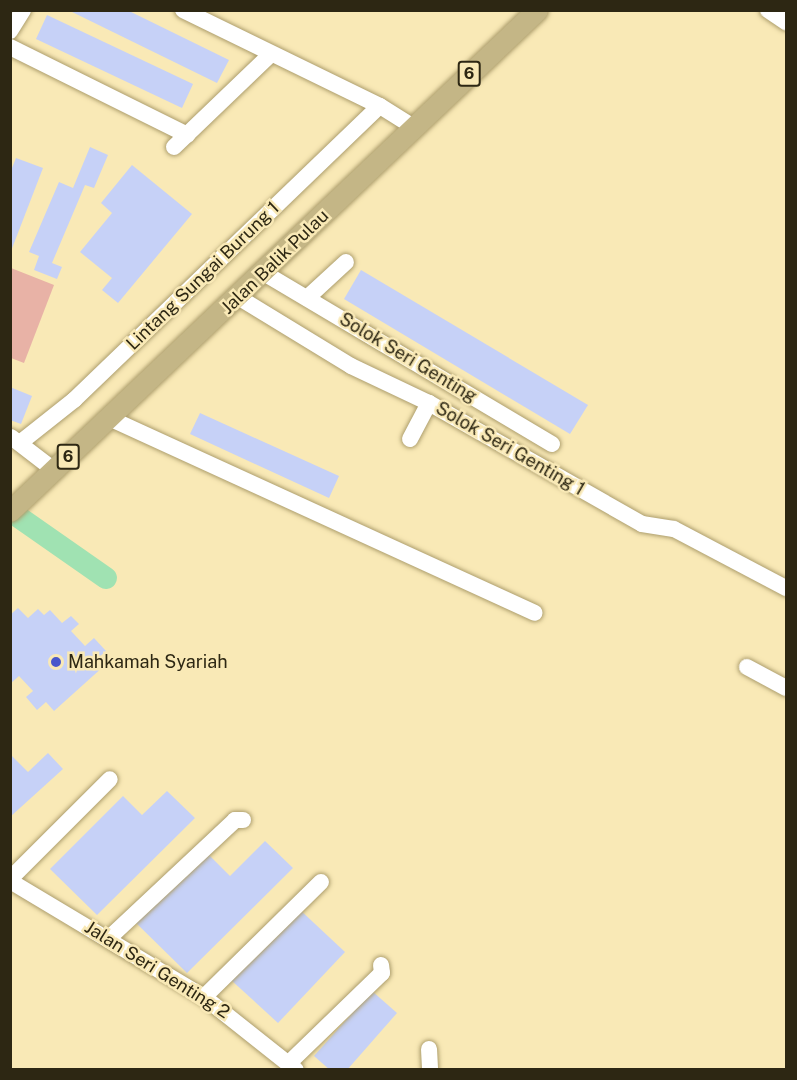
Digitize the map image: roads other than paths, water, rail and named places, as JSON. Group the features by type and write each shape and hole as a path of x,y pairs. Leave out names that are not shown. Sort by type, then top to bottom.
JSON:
{"main road":[{"name":"Jalan Balik Pulau","path":"10,511 264,273 526,14"}],"street":[{"path":"10,31 23,10"},
{"path":"183,10 380,106 413,127"},
{"path":"768,10 786,22"},
{"path":"10,47 187,135"},
{"path":"174,147 271,54"},
{"name":"Lintang Sungai Burung 1","path":"16,439 74,400 380,106"},
{"path":"307,298 346,262"},
{"name":"Solok Seri Genting","path":"264,273 552,444"},
{"name":"Solok Seri Genting 1","path":"238,297 351,366 429,403 642,524 674,529 786,588"},
{"path":"410,439 429,403"},
{"path":"109,418 534,613"},
{"path":"16,439 54,470"},
{"path":"747,667 786,688"},
{"path":"10,880 110,779"},
{"path":"108,939 235,820 243,820"},
{"name":"Jalan Seri Genting 2","path":"10,880 204,997 293,1066"},
{"path":"204,997 321,882"},
{"path":"293,1066 382,974 381,965"},
{"path":"429,1049 430,1070"}],"waterway":[{"path":"10,511 106,578"}],"place":[{"name":"Mahkamah Syariah","path":"56,662"}]}
